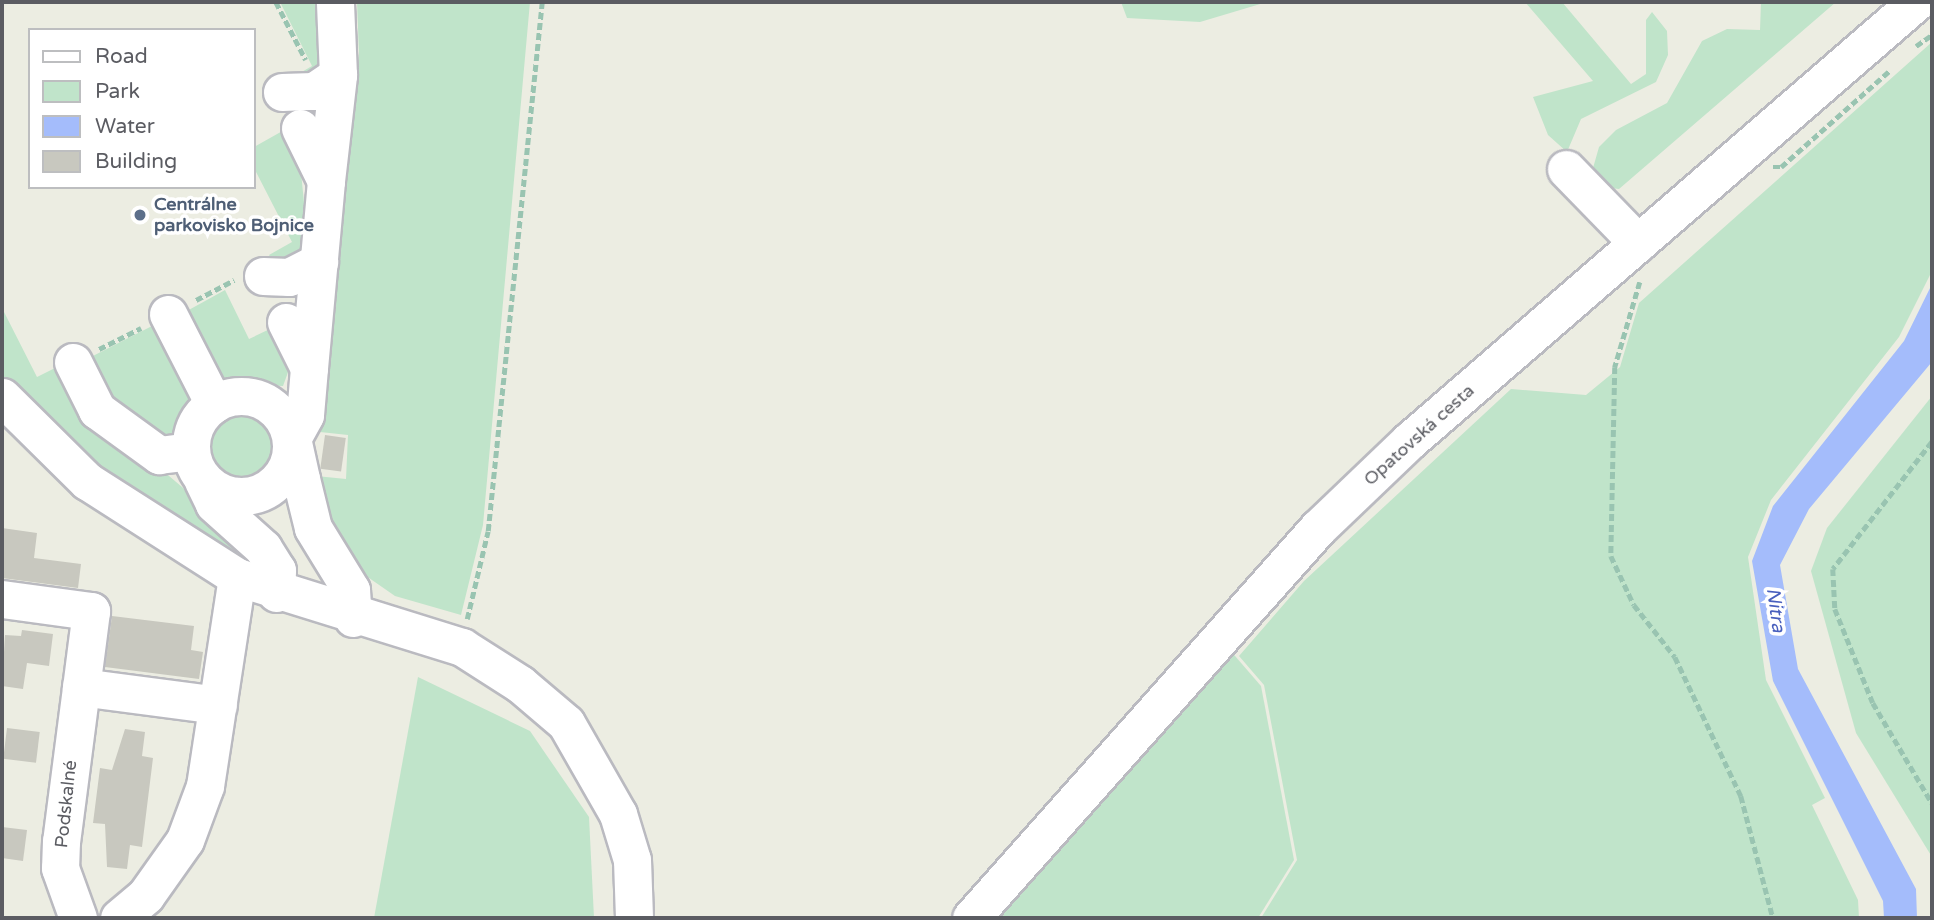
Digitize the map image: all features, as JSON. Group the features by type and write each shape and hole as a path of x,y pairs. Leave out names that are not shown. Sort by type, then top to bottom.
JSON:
{"street":[{"path":"73,362 97,410 159,455 197,466 225,495 251,497 275,485 290,464 292,438 305,415 338,75 335,2"},
{"name":"Opatovská cesta","path":"971,918 1318,528 1638,243 1916,2"},
{"path":"290,82 314,91 338,75"},
{"path":"300,128 326,181"},
{"path":"1566,169 1638,243"},
{"path":"263,276 289,276 319,262"},
{"path":"168,314 214,404"},
{"path":"286,322 309,368"},
{"path":"276,593 277,570 263,548 214,504 197,466 200,416 214,404 253,396 271,404 292,438 313,528 352,590 352,618"},
{"path":"2,397 87,481 237,577 352,618 458,646 520,684 566,723 594,765 632,860 634,918"},
{"path":"119,918 146,895 185,840 205,786 237,577"},
{"name":"Podskalné","path":"2,600 91,611 60,868 78,918"},
{"path":"81,687 218,705"}],"path":[{"path":"276,2 308,65 290,82"},
{"path":"458,646 488,531 542,2"},
{"path":"1914,47 1932,35"},
{"path":"1638,243 1641,289 1615,368 1611,556 1634,605 1675,657 1741,796 1773,918"},
{"path":"201,298 220,288"},
{"path":"112,342 130,333"},
{"path":"1932,442 1833,569 1835,609 1873,703 1932,803"}],"green space":[{"path":"280,2 319,2 322,69 288,80 312,66"},
{"path":"357,2 530,2 483,525 461,615 395,596 359,571 325,523 316,476 346,479 348,435 320,432 359,54"},
{"path":"1121,2 1267,2 1200,22 1127,18"},
{"path":"1525,2 1562,2 1631,84 1646,74 1646,20 1652,12 1667,31 1668,55 1656,82 1581,119 1567,152 1548,135 1533,97 1593,81"},
{"path":"1761,2 1836,2 1619,189 1602,187 1593,168 1599,147 1616,130 1667,103 1702,41 1727,29 1760,30"},
{"path":"1932,42 1932,271 1899,337 1771,500 1748,557 1766,680 1825,798 1812,805 1858,900 1859,918 1261,918 1297,860 1264,685 1239,656 1304,581 1511,389 1586,395 1620,367 1639,303"},
{"path":"286,129 299,153 305,212 300,260 275,264 269,255 292,242 256,172 256,146"},
{"path":"225,290 249,339 274,327 291,364 283,386 213,383 176,317"},
{"path":"2,308 37,377 59,366 78,406 107,441 138,464 162,470 255,549 255,560 244,561 91,463 2,378"},
{"path":"156,324 192,393 176,431 161,442 115,411 85,360"},
{"path":"1932,396 1932,857 1856,733 1811,571 1827,528"},
{"path":"242,412 257,415 269,423 277,435 280,450 277,465 269,477 257,485 242,488 227,485 215,477 207,465 204,450 207,435 215,423 227,415"},
{"path":"1229,649 1261,686 1294,860 1258,918 994,918"},
{"path":"418,677 530,731 589,817 594,918 374,918"}],"water":[{"name":"Nitra","path":"1932,284 1931,363 1809,509 1780,565 1798,669 1916,889 1917,918 1884,918 1883,901 1773,681 1752,561 1773,506 1904,341"}],"building":[{"path":"325,435 346,438 341,472 320,469"},
{"path":"2,528 37,533 34,558 81,564 78,588 2,578"},
{"path":"112,616 194,626 191,650 203,652 199,679 105,667"},
{"path":"22,630 53,634 49,666 27,663 23,689 2,686 5,635 21,636"},
{"path":"7,728 40,732 36,763 3,759"},
{"path":"125,729 145,732 142,756 153,758 142,847 130,845 127,869 107,867 105,824 93,823 100,768 112,770"},
{"path":"2,827 27,830 23,861 2,858"}],"place":[{"name":"Centrálne parkovisko Bojnice","path":"140,215"}]}
